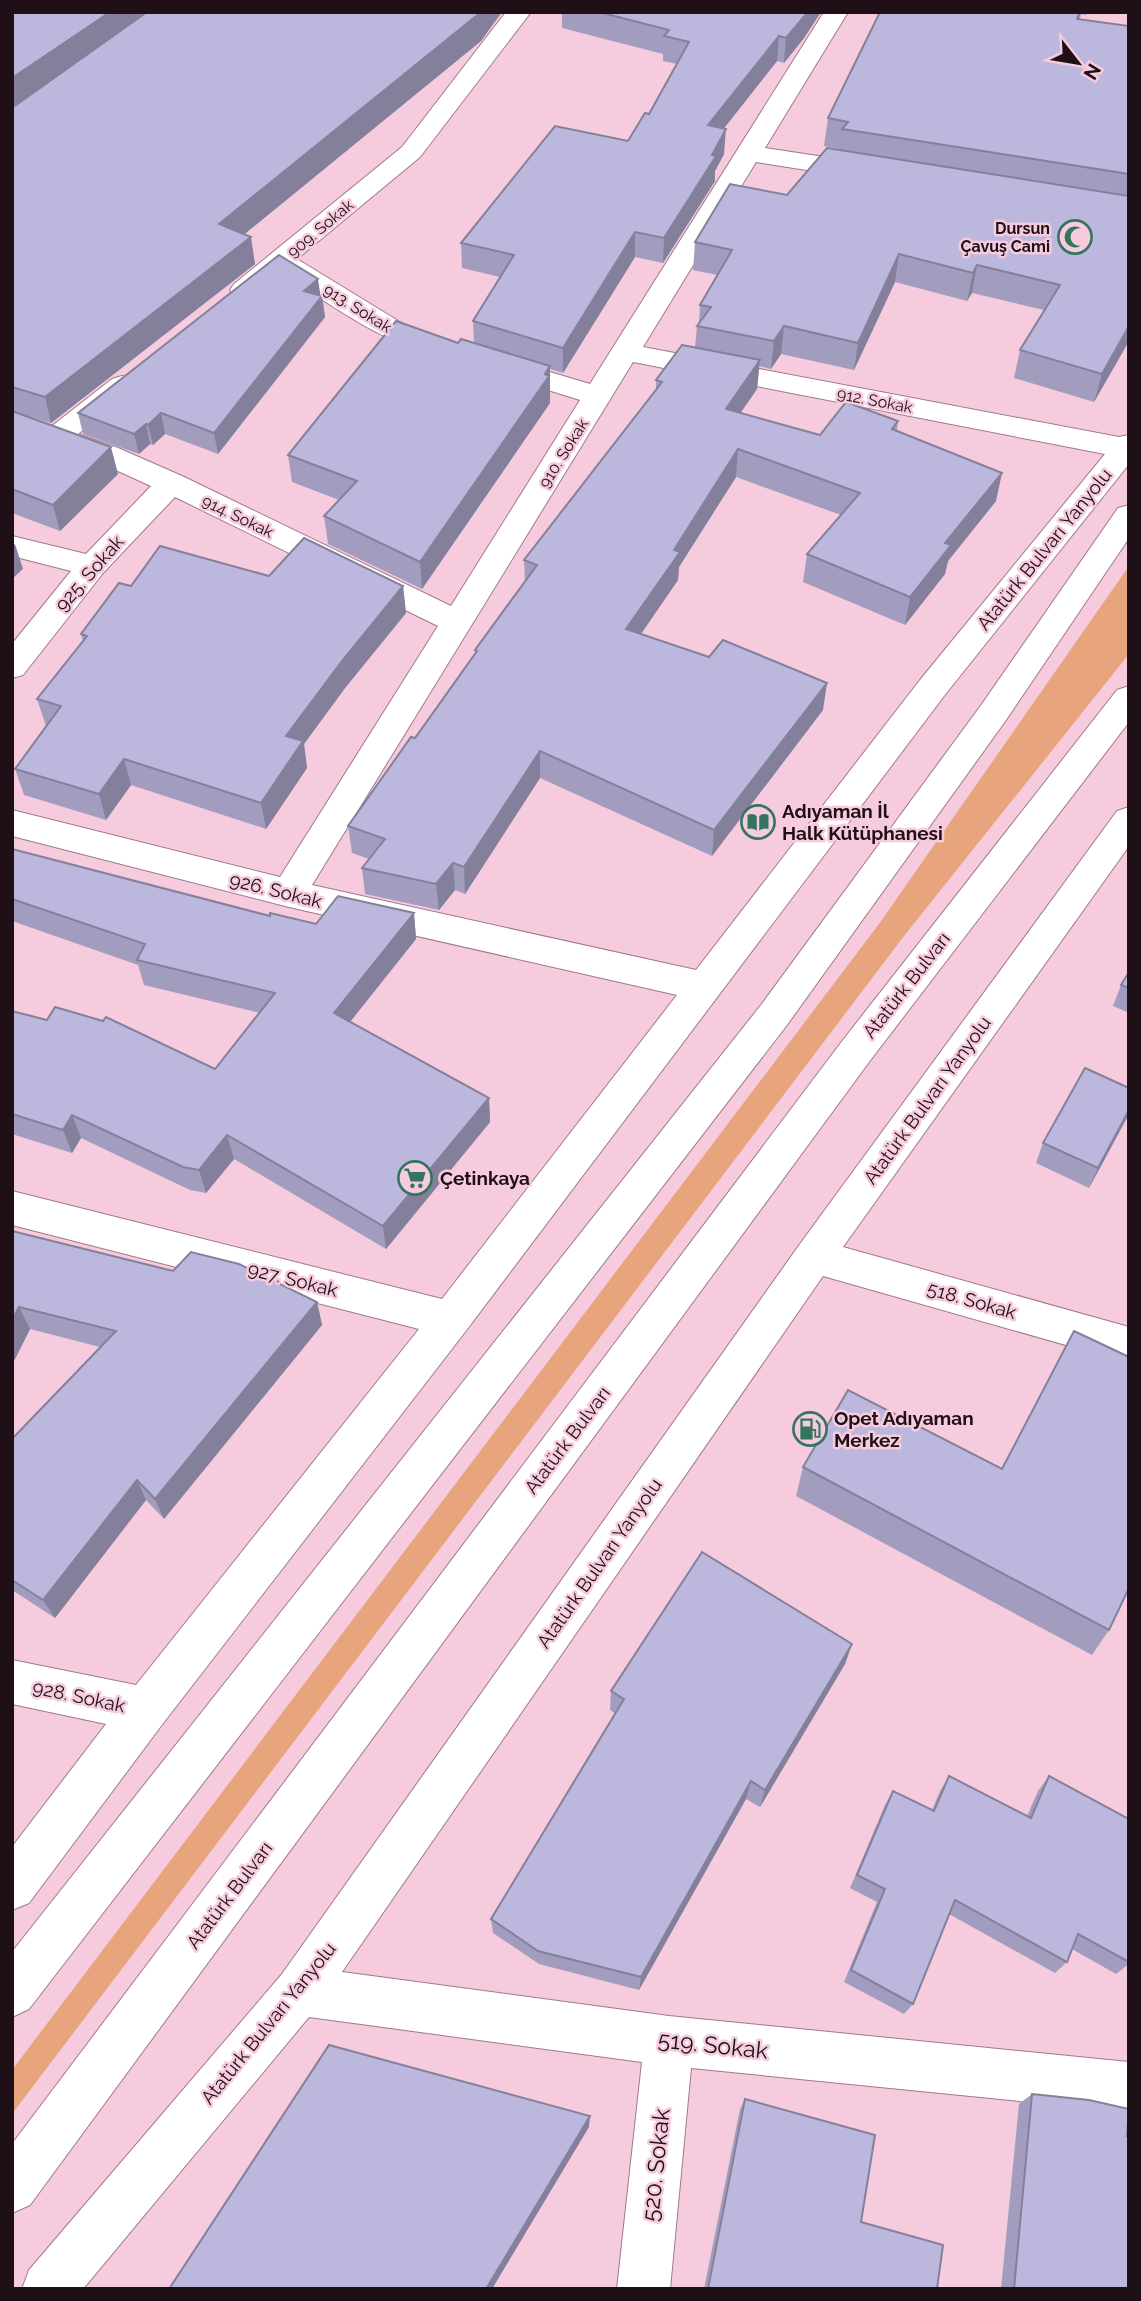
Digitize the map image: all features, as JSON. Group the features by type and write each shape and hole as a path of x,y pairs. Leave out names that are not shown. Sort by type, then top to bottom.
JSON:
{"main road":[{"name":"909. Sokak","path":"228,303 411,152 519,12"},
{"name":"910. Sokak","path":"289,894 836,12"},
{"path":"749,153 884,175"},
{"name":"913. Sokak","path":"281,261 403,336 598,396"},
{"name":"912. Sokak","path":"625,352 1127,446"},
{"path":"55,438 141,370"},
{"name":"914. Sokak","path":"12,422 108,455 171,483 458,623"},
{"name":"Atatürk Bulvarı Yanyolu","path":"12,1886 145,1710 706,988 932,688 1127,446"},
{"name":"925. Sokak","path":"12,667 92,566 171,483"},
{"path":"12,1992 775,1015 994,712 1129,515"},
{"path":"12,546 92,566"},
{"name":"Atatürk Bulvarı","path":"12,2186 856,1051 1129,698"},
{"name":"Atatürk Bulvarı Yanyolu","path":"48,2289 299,1991 814,1256 1129,820"},
{"name":"926. Sokak","path":"12,823 289,894 706,988"},
{"name":"927. Sokak","path":"12,1209 451,1319"},
{"name":"518. Sokak","path":"814,1256 1129,1345"},
{"name":"928. Sokak","path":"12,1682 145,1710"},
{"name":"519. Sokak","path":"299,1991 669,2041 1129,2087"},
{"name":"520. Sokak","path":"643,2289 669,2041"}],"shaded area":[{"path":"1129,566 1129,654 904,936 12,2114 12,2070 879,924"}],"building":[{"path":"12,12 110,12 12,78"},
{"path":"147,12 481,12 219,224 251,237 45,397 12,387 12,106"},
{"path":"599,12 808,12 786,38 779,36 708,125 726,129 712,155 716,156 664,238 635,232 563,348 473,321 514,255 461,243 555,126 628,141 645,113 649,114 689,42 664,36 669,30"},
{"path":"880,12 1080,12 1077,19 1129,26 1129,174 842,129 848,122 828,118"},
{"path":"827,148 1129,196 1129,326 1102,374 1020,350 1060,285 977,265 973,273 899,254 858,343 784,326 774,341 697,326 711,307 700,305 732,250 695,242 730,184 787,195"},
{"path":"279,255 318,279 304,291 322,296 214,433 161,413 134,434 78,413"},
{"path":"396,321 458,343 461,339 550,366 545,374 549,376 420,562 324,516 357,481 288,455"},
{"path":"682,345 760,360 726,409 820,435 846,402 898,421 892,429 1002,473 945,543 951,545 910,597 807,554 860,493 738,449 674,550 680,552 626,629 709,657 723,640 827,683 714,830 540,751 464,867 453,863 436,884 362,868 385,839 348,826 411,737 415,738 537,565 524,560 662,382 656,380"},
{"path":"12,411 111,447 53,505 12,489"},
{"path":"304,538 403,586 286,736 303,741 261,803 124,759 99,794 15,769 61,706 37,699 87,636 81,634 119,583 131,586 160,546 269,576"},
{"path":"12,849 270,916 270,913 316,924 338,896 414,913 334,1013 489,1098 383,1226 227,1135 199,1170 183,1167 72,1115 63,1130 12,1114 12,1011 47,1020 55,1007 103,1021 106,1017 215,1069 275,993 137,960 145,944 12,899"},
{"path":"1129,972 1129,988 1121,985"},
{"path":"1085,1068 1129,1088 1129,1110 1098,1168 1043,1143"},
{"path":"12,1231 173,1271 191,1252 239,1264 317,1302 155,1499 137,1480 43,1600 12,1580 12,1439 116,1331 19,1307 12,1320"},
{"path":"1074,1331 1129,1357 1129,1588 1109,1630 803,1467 848,1390 1002,1469"},
{"path":"702,1552 852,1644 765,1790 751,1781 641,1977 538,1951 491,1919 624,1699 611,1691"},
{"path":"949,1776 1031,1818 1049,1776 1129,1819 1129,1962 1078,1934 1067,1962 955,1900 913,2004 851,1970 885,1889 857,1875 893,1791 934,1811"},
{"path":"329,2045 590,2116 486,2289 169,2289"},
{"path":"1032,2094 1089,2100 1129,2109 1129,2289 1014,2289"},
{"path":"745,2099 875,2135 861,2222 943,2245 937,2289 708,2289"}],"place":[{"name":"Dursun Çavuş Cami","path":"1075,237"},
{"name":"Adıyaman İl Halk Kütüphanesi","path":"758,822"},
{"name":"Çetinkaya","path":"415,1178"},
{"name":"Opet Adıyaman Merkez","path":"810,1429"}]}
